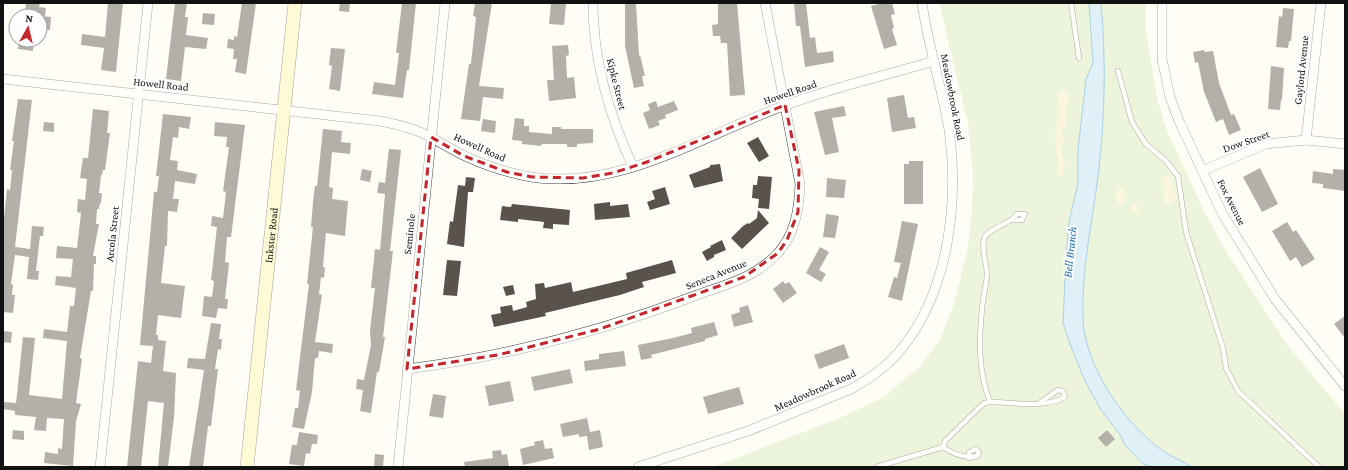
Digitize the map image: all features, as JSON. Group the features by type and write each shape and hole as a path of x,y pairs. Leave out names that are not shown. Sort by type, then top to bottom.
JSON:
{"main road":[{"name":"Inkster Road","path":"248,467 295,3"}],"street":[{"name":"Arcola Street","path":"100,467 148,3"},
{"name":"Seminole","path":"398,467 445,3"},
{"name":"Kipke Street","path":"593,3 597,52 605,91 617,130 633,167"},
{"name":"Seneca Avenue","path":"407,369 498,355 600,329 644,315 744,277 763,267 778,253 787,240 795,223 800,202 798,170 765,3"},
{"name":"Meadowbrook Road","path":"638,467 748,431 852,389 882,369 903,348 914,332 932,295 945,256 952,196 951,148 922,3"},
{"name":"Fox Avenue","path":"1162,3 1161,42 1164,75 1178,121 1204,170 1222,213 1275,300 1345,386"},
{"name":"Gaylord Avenue","path":"1306,140 1321,3"},
{"name":"Howell Road","path":"3,79 380,121 414,130 431,137 483,164 507,172 532,177 557,179 582,178 613,173 633,167 785,105 934,61"},
{"name":"Dow Street","path":"1204,170 1231,157 1266,144 1306,140 1345,144"}],"lane":[{"path":"1071,3 1079,58"},
{"path":"1118,71 1132,122 1146,144 1166,161 1178,176 1186,232 1223,348 1230,378 1238,391 1319,467"},
{"path":"990,402 985,390 980,363 982,309 987,275 984,239 987,234 1014,220"},
{"path":"943,447 945,441 984,403 1039,403 1060,400 1065,397 1063,390 1058,390 1039,403"},
{"path":"943,447 953,454 969,458"},
{"path":"876,467 943,447"}],"highlighted area":[{"path":"785,105 799,170 798,212 787,240 778,253 744,277 600,329 498,355 407,369 431,137 464,156 507,172 532,177 583,178 613,173 647,162"}],"green space":[{"path":"940,3 1146,3 1145,25 1157,97 1165,126 1203,209 1226,251 1288,346 1345,414 1345,467 713,467 842,417 884,397 921,365 941,338 955,301 968,247 972,212 973,171 968,123"}],"sand":[{"path":"1061,90 1066,92 1069,99 1065,109 1067,119 1065,127 1061,132 1064,139 1060,149 1065,163 1063,167 1064,174 1061,178 1057,175 1058,158 1055,141 1056,128 1060,113 1057,94"},
{"path":"1165,176 1172,178 1172,187 1177,193 1173,204 1170,205 1167,205 1163,200 1165,190 1162,181"},
{"path":"1119,187 1122,188 1126,197 1120,207 1116,201 1116,190"},
{"path":"1131,202 1136,203 1139,209 1138,213 1131,212"}],"water":[{"name":"Bell Branch","path":"1089,3 1101,3 1104,44 1104,86 1103,128 1099,169 1084,282 1083,320 1086,339 1100,376 1123,412 1151,442 1166,453 1192,467 1153,467 1143,464 1124,444 1121,436 1101,410 1085,381 1063,323 1069,222 1078,183 1078,150 1086,79 1093,63"}],"building":[{"path":"26,3 40,3 39,7 46,8 26,8"},
{"path":"108,3 123,3 116,72 101,70 104,48 81,45 82,34 105,37"},
{"path":"175,3 187,3 185,17 188,17 186,35 208,38 206,49 185,47 181,81 166,79"},
{"path":"242,3 256,3 246,74 235,72 237,59 233,59 234,49 227,48 228,39 234,40 234,36 237,37"},
{"path":"340,3 350,3 349,12 339,11"},
{"path":"402,3 416,3 409,70 407,70 403,98 372,94 374,82 395,85 399,53 396,53"},
{"path":"475,3 492,3 479,86 504,88 503,99 483,97 480,121 461,119 469,64 471,64 476,17 473,16"},
{"path":"551,3 566,4 564,25 549,24"},
{"path":"625,3 636,3 639,56 640,55 645,76 642,76 644,86 634,88 625,46"},
{"path":"718,3 737,3 745,95 730,96 727,43 721,43 720,36 713,36 712,25 718,24"},
{"path":"794,3 806,3 810,38 815,37 817,53 833,51 834,62 805,67 800,26 796,26"},
{"path":"882,3 892,3 895,14 891,15 894,28 892,29 897,45 884,49 871,6"},
{"path":"1283,8 1294,9 1291,41 1289,41 1288,48 1276,47 1279,16 1282,17"},
{"path":"203,13 215,14 214,25 202,24"},
{"path":"48,17 51,17 50,30 48,30"},
{"path":"568,45 569,55 566,56 567,78 574,77 576,98 549,101 547,80 554,80 552,46"},
{"path":"18,48 33,48 33,51"},
{"path":"331,48 345,49 340,91 329,89 332,66 329,65"},
{"path":"1204,50 1205,52 1213,51 1219,83 1231,115 1234,114 1241,130 1229,135 1223,119 1216,122 1204,92 1198,62 1195,63 1193,52"},
{"path":"1271,66 1284,68 1280,110 1268,109"},
{"path":"904,95 908,118 914,117 916,128 892,132 887,98"},
{"path":"18,99 32,100 15,247 30,249 32,226 44,227 43,236 40,236 36,271 39,271 38,280 27,279 29,257 15,255 11,284 13,285 12,295 15,295 13,313 3,312 3,227 7,189 10,190 12,170 10,170 14,141 12,141"},
{"path":"656,101 658,107 674,101 678,110 665,115 666,118 658,121 660,125 649,129 643,113 650,110 648,104"},
{"path":"844,106 846,116 832,118 839,152 825,155 814,112"},
{"path":"93,109 109,111 107,133 110,133 105,170 103,170 101,175 99,193 102,193 101,203 99,209 97,209 96,224 99,224 93,256 96,256 96,264 94,264 93,291 91,291 80,358 82,359 76,403 81,404 76,421 73,466 44,463 45,452 58,454 58,448 62,449 64,419 47,418 46,431 34,430 36,417 15,415 15,411 3,409 3,402 16,403 23,337 35,338 29,395 62,399 67,341 43,338 44,329 67,332 70,306 74,306 76,288 55,285 56,276 71,277 73,259 56,258 57,246 77,248 81,213 77,212 78,199 85,200 87,179 80,178 83,158 88,158"},
{"path":"163,114 191,117 189,129 179,127 178,138 173,137 170,160 178,161 177,170 197,174 195,184 175,181 173,199 179,199 177,212 168,211 167,246 165,246 161,283 185,286 181,318 158,315 156,335 158,335 158,340 166,341 163,371 176,373 174,417 168,467 158,467 164,403 148,401 141,467 127,467 138,361 151,363 153,346 140,345 154,192 157,192 159,176 156,176"},
{"path":"515,118 524,119 524,126 529,126 529,132 552,134 552,127 561,127 561,129 593,129 593,143 577,144 577,147 567,147 567,144 542,144 541,146 522,144 522,141 512,140"},
{"path":"483,119 496,121 495,133 481,131"},
{"path":"44,122 54,123 54,132 43,131"},
{"path":"215,122 245,125 231,237 227,237 225,262 229,263 225,299 228,299 227,309 218,308 216,318 202,316 204,296 212,297 214,281 211,280 217,227 211,226 212,216 223,218 226,192 223,191 229,147 226,147 227,137 214,136"},
{"path":"323,129 342,131 341,142 351,143 350,154 332,152 329,187 333,188 332,199 348,201 345,236 326,233 323,267 325,267 324,278 321,277 319,294 322,295 315,342 333,344 332,353 319,351 318,358 315,358 312,392 304,429 292,427 295,408 298,408 300,391 296,390 309,284 307,284 313,227 311,227 313,202 315,186 317,186"},
{"path":"758,137 769,156 759,162 747,143"},
{"path":"389,149 401,150 390,251 393,251 383,337 385,337 379,372 377,372 371,413 360,411 363,390 356,389 357,379 364,380 371,345 370,330 375,288 371,288 375,249 380,250 385,194 377,193 379,182 385,183"},
{"path":"909,161 923,161 923,204 904,204 904,164 909,164"},
{"path":"720,164 723,181 694,188 689,175 710,167 710,165"},
{"path":"1260,168 1278,204 1262,212 1243,177"},
{"path":"362,169 372,171 370,182 360,180"},
{"path":"1333,169 1345,170 1345,191 1323,188 1323,184 1312,183 1313,171 1333,174"},
{"path":"758,176 772,177 769,209 758,208 759,199 752,198 753,185 757,185"},
{"path":"466,177 475,178 473,192 468,192 464,247 447,244 450,221 453,222 458,185 465,186"},
{"path":"827,178 846,180 844,198 826,197"},
{"path":"665,187 670,204 650,210 647,202 655,199 652,191"},
{"path":"610,202 610,206 628,204 630,217 595,220 594,204"},
{"path":"512,204 570,210 569,225 553,224 553,229 543,228 544,222 518,219 518,222 500,220 502,206 511,207"},
{"path":"758,210 769,223 742,249 731,238 743,226 748,223 749,224 757,218"},
{"path":"826,214 839,216 835,238 823,237"},
{"path":"902,221 918,224 902,301 888,297 894,277 897,278 901,263 894,262"},
{"path":"1287,222 1293,232 1296,230 1315,259 1302,267 1296,257 1290,261 1272,231"},
{"path":"722,240 726,250 714,255 714,257 707,261 702,252"},
{"path":"820,247 829,252 819,270 826,274 821,282 806,273"},
{"path":"447,260 461,261 457,296 443,295"},
{"path":"672,260 676,273 642,282 644,287 620,295 545,313 546,316 494,327 491,315 501,313 500,307 512,305 513,311 527,307 526,302 536,299 535,284 544,283 545,288 571,282 573,292 627,279 626,273"},
{"path":"783,281 785,284 789,282 797,293 783,303 773,289"},
{"path":"513,285 515,294 506,296 503,287"},
{"path":"748,305 753,322 734,327 731,315 740,312 739,308"},
{"path":"1345,316 1345,338 1334,324"},
{"path":"714,322 718,335 705,339 705,341 651,355 652,358 641,360 638,345 692,333 691,328"},
{"path":"211,323 221,324 219,339 222,339 221,350 218,349 215,369 218,369 211,426 208,426 203,467 189,467 204,370 187,368 188,358 205,359"},
{"path":"3,331 12,332 11,343 3,342"},
{"path":"844,344 849,358 819,369 814,355"},
{"path":"624,351 626,366 585,371 584,361 599,359 599,354"},
{"path":"570,369 573,383 534,391 531,377"},
{"path":"510,381 514,401 489,406 485,386"},
{"path":"739,387 744,404 708,414 703,397"},
{"path":"433,394 446,396 443,418 429,416"},
{"path":"587,418 590,432 600,430 603,447 589,450 587,436 579,437 579,434 563,437 560,424"},
{"path":"13,430 24,431 24,440 12,439"},
{"path":"1107,430 1115,439 1106,447 1098,438"},
{"path":"299,432 318,435 317,444 312,444 310,454 306,453 304,466 289,464 292,445 297,445"},
{"path":"543,440 545,449 552,448 554,458 523,465 520,449 535,445 534,442"},
{"path":"501,450 502,455 507,454 509,467 465,467 464,462 493,458 492,451"},
{"path":"375,454 384,455 383,467 374,467"}]}
